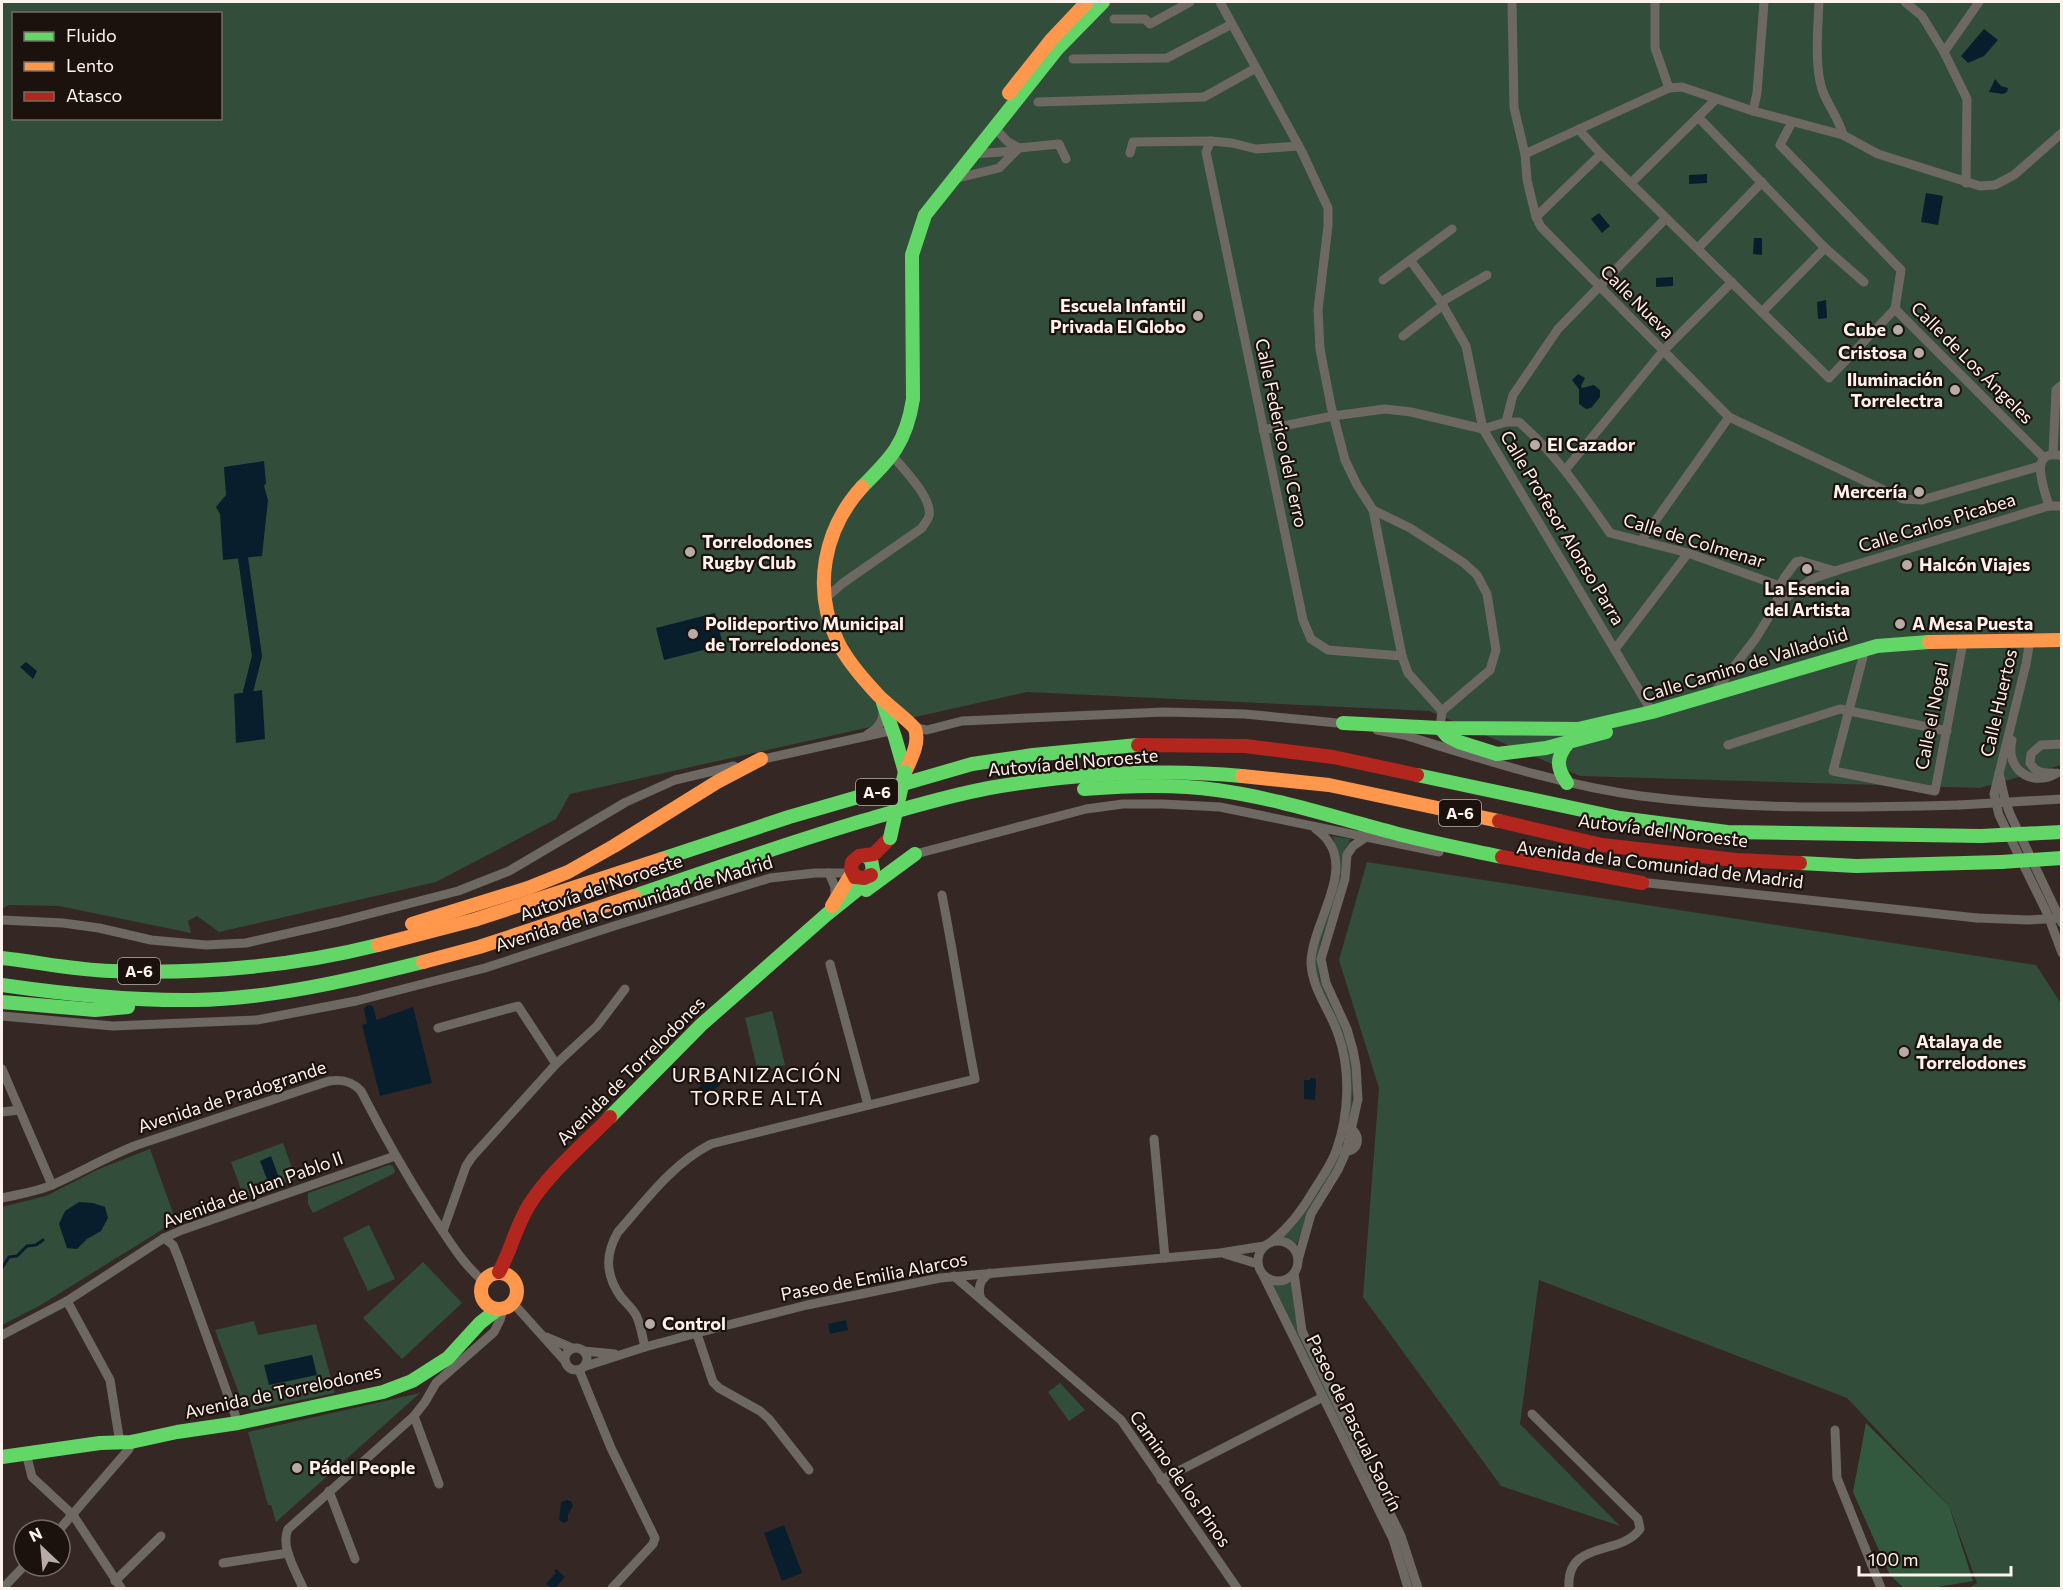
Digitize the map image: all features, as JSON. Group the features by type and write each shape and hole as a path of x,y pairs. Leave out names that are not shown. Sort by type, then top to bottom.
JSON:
{"main road":[{"path":"973,154 992,115 1050,40 1087,2"},
{"path":"907,756 917,735 911,724 882,701 849,660 837,641 831,626 826,598 824,564 840,517 853,497 892,455 904,438 913,399 912,255 925,215 1058,48 1103,2"},
{"name":"Calle Camino de Valladolid","path":"1440,728 1447,736 1459,742 1497,754 1526,751 1568,743 1863,657 1914,648 1962,648 2061,640"},
{"name":"Calle Camino de Valladolid","path":"1344,723 1440,728 1578,729 1652,712 1877,646 1913,642 2030,644"},
{"path":"2030,644 2061,647"},
{"path":"882,701 894,730 894,737 907,756"},
{"path":"894,730 901,723 911,724"},
{"path":"1567,783 1558,771 1557,762 1560,753 1568,743"},
{"name":"Autovía del Noroeste","path":"2,957 109,971 198,972 278,964 354,951 474,920 789,817 972,764 1033,754 1145,744 1245,746 1333,758 1620,818 1727,832 1856,836 1981,836 2061,832"},
{"name":"Avenida de Torrelodones","path":"505,1274 517,1229 544,1184 700,1025 862,886 887,853 907,756"},
{"path":"278,964 548,880 594,857 717,782 761,759"},
{"name":"Autovía del Noroeste","path":"2,985 71,995 194,1000 250,996 360,978 479,947 779,846 921,804 989,788 1145,772 1233,775 1329,785 1602,845 1736,860 1844,865 2001,862 2061,858"},
{"path":"921,804 988,800 1104,788 1152,786 1214,789 1262,798 1418,838 1546,866 1642,883"},
{"path":"866,856 873,863 872,872 864,879 860,879 852,873 851,866 854,860 859,856 874,854 890,838"},
{"name":"Avenida de Torrelodones","path":"804,934 820,930 876,882 915,854"},
{"name":"Avenida de Torrelodones","path":"826,915 852,873"},
{"path":"2,1002 95,1011 194,1000"},
{"path":"493,1273 505,1274 517,1287 516,1298 500,1306 480,1293 483,1281 493,1273"},
{"name":"Avenida de Torrelodones","path":"2,1457 238,1423 383,1392 412,1381 448,1358 480,1323 500,1306"}],"street":[{"path":"1114,19 1145,19 1149,24 1190,2"},
{"path":"1220,2 1324,195 1328,208 1328,225 1318,310 1320,350 1333,416 1344,459 1357,486 1373,510 1402,656 1408,673 1442,711"},
{"name":"Calle Nueva","path":"1512,2 1514,108 1536,218 1544,232 1729,417 1903,499 1915,500 2049,459"},
{"path":"1656,2 1655,48 1669,88"},
{"path":"1753,111 1757,93 1764,2"},
{"path":"1819,2 1817,51 1822,91 1839,121 1843,135"},
{"path":"1905,2 1922,16 1944,52 1967,99 1966,183"},
{"path":"1944,52 1979,2"},
{"path":"1073,59 1167,58 1232,24"},
{"path":"1038,102 1204,97 1256,68"},
{"path":"1525,154 1669,88 1682,87 1753,111 1843,135 1878,154 1980,186 1995,185 2014,175 2061,133"},
{"path":"1631,183 1716,99"},
{"path":"1698,117 1825,248 1864,282"},
{"name":"Calle de Los Ángeles","path":"1792,122 1780,145 1901,270 1895,309 2049,459"},
{"path":"994,127 1017,149"},
{"path":"1579,129 1601,154 1829,378 1895,309"},
{"path":"1130,153 1133,142 1211,141 1256,149 1299,146"},
{"name":"Calle Federico del Cerro","path":"1211,141 1206,152 1303,620 1311,639 1328,650 1402,656"},
{"path":"973,154 1059,144 1066,159"},
{"path":"952,180 999,168 1017,149"},
{"path":"1536,218 1601,154"},
{"path":"1698,248 1762,182"},
{"path":"1263,430 1385,408 1483,429 1506,422 1513,395 1558,329 1666,218"},
{"path":"1383,280 1452,229"},
{"path":"1762,312 1825,248"},
{"name":"Calle Profesor Alonso Parra","path":"1410,260 1442,304 1466,346 1483,429 1652,712"},
{"path":"1403,336 1442,304 1487,275"},
{"path":"1566,469 1663,351 1732,282"},
{"path":"2049,506 2049,459 2056,390 2061,385"},
{"path":"1641,541 1729,417"},
{"name":"Calle de Colmenar","path":"1506,422 1519,422 1538,438 1566,469 1610,533 1688,553 1780,586"},
{"path":"826,598 843,583 922,528 929,517 926,498 892,455"},
{"name":"Calle Carlos Picabea","path":"1776,604 1812,579 1834,571 2049,506 2061,506"},
{"path":"1373,510 1410,528 1464,563 1477,574 1487,594 1496,650 1490,670 1442,711 1440,728"},
{"path":"1615,649 1688,553"},
{"path":"1713,694 1756,638 1776,604 1780,586 1796,562 1802,561 1834,571"},
{"name":"Calle Huertos","path":"2030,644 1994,794 1999,815 2047,913 2061,953"},
{"name":"Calle el Nogal","path":"1848,710 1833,771 1935,791 1962,648"},
{"path":"1848,710 1863,657"},
{"path":"860,737 874,731 880,724 883,714 882,701"},
{"path":"1728,745 1840,709 1947,731"},
{"path":"911,724 927,730 962,721 1164,712 1245,714 1344,723 1404,735 1567,783 1640,796 1733,806 1809,808 1959,806 2061,799"},
{"path":"2012,717 2015,726 2010,746 2019,770 2027,777 2036,779 2046,779 2059,773"},
{"path":"2,920 63,923 99,928 151,940 206,945 246,943 458,891 509,871 626,802 675,780 894,730"},
{"path":"2059,773 2041,773 2034,770 2030,762 2031,754 2041,745 2061,744"},
{"path":"1999,773 2010,814 2061,921"},
{"name":"Avenida de la Comunidad de Madrid","path":"872,872 915,854 1058,815 1123,804 1163,804 1220,807 1313,827 1590,879 1977,918 2061,921"},
{"path":"1313,827 1328,840 1335,855 1335,875 1312,947 1311,971 1338,1034 1343,1053 1348,1127"},
{"path":"1341,1151 1301,1213 1287,1229 1268,1244 1258,1257 1258,1264 1263,1275 1276,1281 1294,1273 1311,1214 1338,1170 1341,1151 1358,1099 1356,1066 1347,1029 1324,977 1321,959 1342,889 1347,855 1353,846 1366,837"},
{"path":"829,873 835,887 835,902"},
{"name":"Avenida de la Comunidad de Madrid","path":"2,1017 113,1026 257,1020 356,1001 485,968 624,922 770,878 852,873"},
{"path":"645,1347 636,1316 613,1285 608,1257 611,1244 618,1232 676,1167 692,1154 711,1144 975,1079 942,894"},
{"path":"830,964 868,1105"},
{"path":"443,1231 466,1166 472,1157 556,1064 597,1026 625,989"},
{"path":"438,1028 518,1006 556,1064"},
{"path":"2,1069 52,1185"},
{"name":"Avenida de Pradogrande","path":"2,1198 52,1185 137,1144 338,1080 355,1085 361,1091 395,1156 443,1231 470,1270 483,1281"},
{"path":"2,1112 19,1110"},
{"path":"1154,1139 1165,1258"},
{"name":"Avenida de Juan Pablo II","path":"2,1335 67,1300 164,1238 395,1156"},
{"path":"164,1238 172,1245 178,1257 238,1423"},
{"path":"1268,1244 1283,1241 1289,1244 1298,1260"},
{"name":"Paseo de Emilia Alarcos","path":"582,1368 645,1347 807,1305 954,1276 1220,1253 1268,1244"},
{"name":"Paseo de Emilia Alarcos","path":"1220,1253 1245,1258 1258,1264"},
{"path":"982,1299 979,1287 981,1281 990,1273"},
{"name":"Paseo de Pascual Saorín","path":"1294,1273 1302,1331 1401,1536 1418,1588"},
{"name":"Paseo de Pascual Saorín","path":"1263,1275 1393,1539 1408,1588"},
{"name":"Camino de los Pinos","path":"954,1276 1121,1420 1237,1588"},
{"path":"67,1300 110,1380 129,1449 70,1518"},
{"path":"500,1306 544,1336 572,1348 581,1348 588,1358 582,1368"},
{"path":"303,1588 288,1553 285,1536 288,1529 414,1416 436,1383 494,1332 500,1320 500,1306"},
{"path":"697,1334 712,1382 760,1411 769,1419 809,1470"},
{"path":"544,1336 570,1369 582,1368"},
{"path":"565,1361 565,1356 572,1348"},
{"name":"Paseo de Emilia Alarcos","path":"584,1351 620,1355"},
{"path":"582,1368 610,1448 655,1538 653,1544 612,1588"},
{"path":"1161,1480 1323,1397"},
{"path":"1532,1414 1638,1519 1640,1530 1634,1538 1581,1557 1572,1566 1568,1580 1569,1588"},
{"path":"414,1416 439,1484"},
{"path":"1835,1430 1837,1478 1881,1588"},
{"path":"27,1453 32,1477 73,1515 118,1585 161,1536"},
{"path":"329,1491 355,1559"},
{"path":"223,1563 288,1553"}],"green space":[{"path":"2,2 2061,2 2061,765 1980,788 1580,776 1429,711 1027,692 570,794 556,819 436,882 219,932 197,916 188,921 191,933 59,906 9,905 2,909"},
{"path":"1332,836 1351,839 1343,859 1337,897 1319,950 1318,968 1322,984 1343,1028 1350,1051 1353,1088 1350,1124 1347,1125 1348,1066 1318,985 1314,959 1339,856"},
{"path":"1367,862 2036,965 2062,1005 2061,1588 1969,1588 1977,1583 1949,1506 1847,1398 1539,1280 1520,1424 1620,1526 1501,1486 1363,1297 1379,1088 1339,960"},
{"path":"772,1011 785,1065 758,1072 745,1018"},
{"path":"283,1143 296,1179 244,1198 231,1162"},
{"path":"150,1149 176,1221 39,1306 2,1325 2,1207 46,1196 99,1169"},
{"path":"1340,1154 1341,1156 1307,1217 1296,1246 1288,1239 1282,1238 1307,1210"},
{"path":"389,1165 393,1166 395,1172 393,1174 313,1213 308,1204 308,1193"},
{"path":"369,1225 395,1279 368,1291 343,1238"},
{"path":"423,1262 462,1303 402,1359 363,1318"},
{"path":"1292,1280 1295,1314 1398,1536 1414,1588 1411,1588 1272,1285 1284,1284"},
{"path":"254,1321 258,1335 316,1324 335,1393 251,1410 242,1401 215,1330"},
{"path":"1060,1383 1085,1410 1069,1421 1048,1392"},
{"name":"Pádel People","path":"420,1393 276,1522 271,1505 268,1505 248,1432"},
{"path":"1866,1423 1949,1506 1973,1581 1931,1588 1904,1588 1890,1575 1853,1492"}],"water":[{"path":"1984,29 1998,40 1984,56 1968,63 1961,56"},
{"path":"1995,79 2001,86 2008,88 2007,92 2003,94 1989,92"},
{"path":"1707,174 1707,183 1689,184 1689,175"},
{"path":"1926,193 1943,196 1938,225 1921,222"},
{"path":"1599,213 1610,226 1602,233 1591,219"},
{"path":"1754,238 1762,238 1762,255 1753,254"},
{"path":"1673,277 1673,286 1656,287 1656,278"},
{"path":"1826,300 1827,318 1818,319 1817,302"},
{"path":"1578,374 1585,378 1582,388 1594,385 1600,390 1600,397 1591,408 1586,409 1579,404 1579,389 1572,380"},
{"path":"264,461 266,483 264,486 268,500 262,556 223,560 220,514 216,507 226,495 224,467"},
{"path":"715,613 723,645 664,660 656,628"},
{"path":"26,662 37,671 33,679 20,667"},
{"path":"262,690 265,739 236,743 234,694"},
{"path":"413,1007 432,1083 380,1096 362,1025"},
{"path":"717,1069 726,1079 705,1099 696,1090"},
{"path":"1311,1078 1316,1080 1315,1100 1304,1099 1304,1080"},
{"path":"271,1156 279,1178 268,1182 260,1161"},
{"path":"79,1202 105,1207 108,1218 101,1231 87,1239 77,1249 67,1248 59,1224 65,1211"},
{"path":"846,1320 848,1330 830,1334 828,1324"},
{"path":"312,1355 317,1375 269,1385 264,1365"},
{"path":"571,1501 573,1506 568,1514 568,1521 564,1523 559,1520 561,1502"},
{"path":"784,1525 802,1573 782,1581 764,1533"},
{"path":"556,1569 565,1577 555,1588 552,1588 546,1584 556,1573 554,1571"}],"waterway":[{"path":"243,558 257,656 248,692 248,706"},
{"path":"369,1010 375,1036"},
{"path":"2,1268 9,1257 17,1256 27,1246 36,1245 43,1240"}],"traffic: fast":[{"path":"862,487 882,467 896,448 910,414 913,399 912,255 925,215 1058,48 1103,2"},
{"path":"1343,723 1440,728 1578,729 1652,712 1877,646 1929,642"},
{"path":"883,703 905,772"},
{"path":"1440,728 1447,736 1459,742 1497,754 1546,748 1606,732"},
{"path":"1567,783 1559,763 1561,753 1568,743"},
{"path":"662,859 789,817 972,764 1033,755 1138,745"},
{"path":"890,838 905,772"},
{"path":"634,896 862,821 989,788 1051,779 1116,774 1180,773 1242,776"},
{"path":"1417,775 1620,818 1727,832 1981,836"},
{"path":"1084,789 1167,786 1239,793 1418,839 1502,857"},
{"path":"1981,836 2062,832"},
{"path":"866,890 915,854"},
{"path":"610,1117 701,1025 862,886 873,870 871,860 866,856"},
{"path":"2001,862 2062,858"},
{"path":"1800,863 1856,866 2001,862"},
{"path":"2,958 97,970 145,972 212,970 279,964 378,945"},
{"path":"2,985 121,998 222,999 310,987 423,962"},
{"path":"2,1002 95,1010 128,1007"},
{"path":"2,1457 100,1443 131,1442 177,1432 238,1423 383,1392 412,1381 448,1358 480,1323 498,1309"}],"traffic: slow":[{"path":"1009,93 1051,40 1087,2"},
{"path":"862,487 839,521 831,540 826,560 825,600 829,620 837,640 850,662 878,695 915,729 916,745 905,772"},
{"path":"1929,642 2062,640"},
{"path":"412,924 528,888 568,872 717,782 761,759"},
{"path":"1242,776 1329,785 1499,821"},
{"path":"378,945 474,920 662,859"},
{"path":"832,906 852,873"},
{"path":"423,962 479,947 634,896"},
{"path":"499,1273 512,1278 517,1291 512,1304 499,1309 486,1304 481,1291 486,1278 499,1273"}],"traffic: jam":[{"path":"1138,745 1245,746 1333,757 1417,775"},
{"path":"1499,821 1602,845 1736,860 1800,863"},
{"path":"871,875 864,878 855,877 851,869 852,862 859,856 874,854 890,838"},
{"path":"1502,857 1642,883"},
{"path":"499,1272 524,1213 537,1193 610,1117"}],"place":[{"name":"Escuela Infantil Privada El Globo","path":"1198,316"},
{"name":"Cube","path":"1898,330"},
{"name":"Cristosa","path":"1919,353"},
{"name":"Iluminación Torrelectra","path":"1955,390"},
{"name":"El Cazador","path":"1535,445"},
{"name":"Mercería","path":"1919,492"},
{"name":"Torrelodones Rugby Club","path":"690,552"},
{"name":"Halcón Viajes","path":"1907,565"},
{"name":"La Esencia del Artista","path":"1807,569"},
{"name":"A Mesa Puesta","path":"1900,624"},
{"name":"Polideportivo Municipal de Torrelodones","path":"693,634"},
{"name":"Atalaya de Torrelodones","path":"1904,1052"},
{"name":"Control","path":"650,1324"},
{"name":"Pádel People","path":"297,1468"}],"district":[{"name":"URBANIZACIÓN TORRE ALTA","path":"757,1086"}]}
